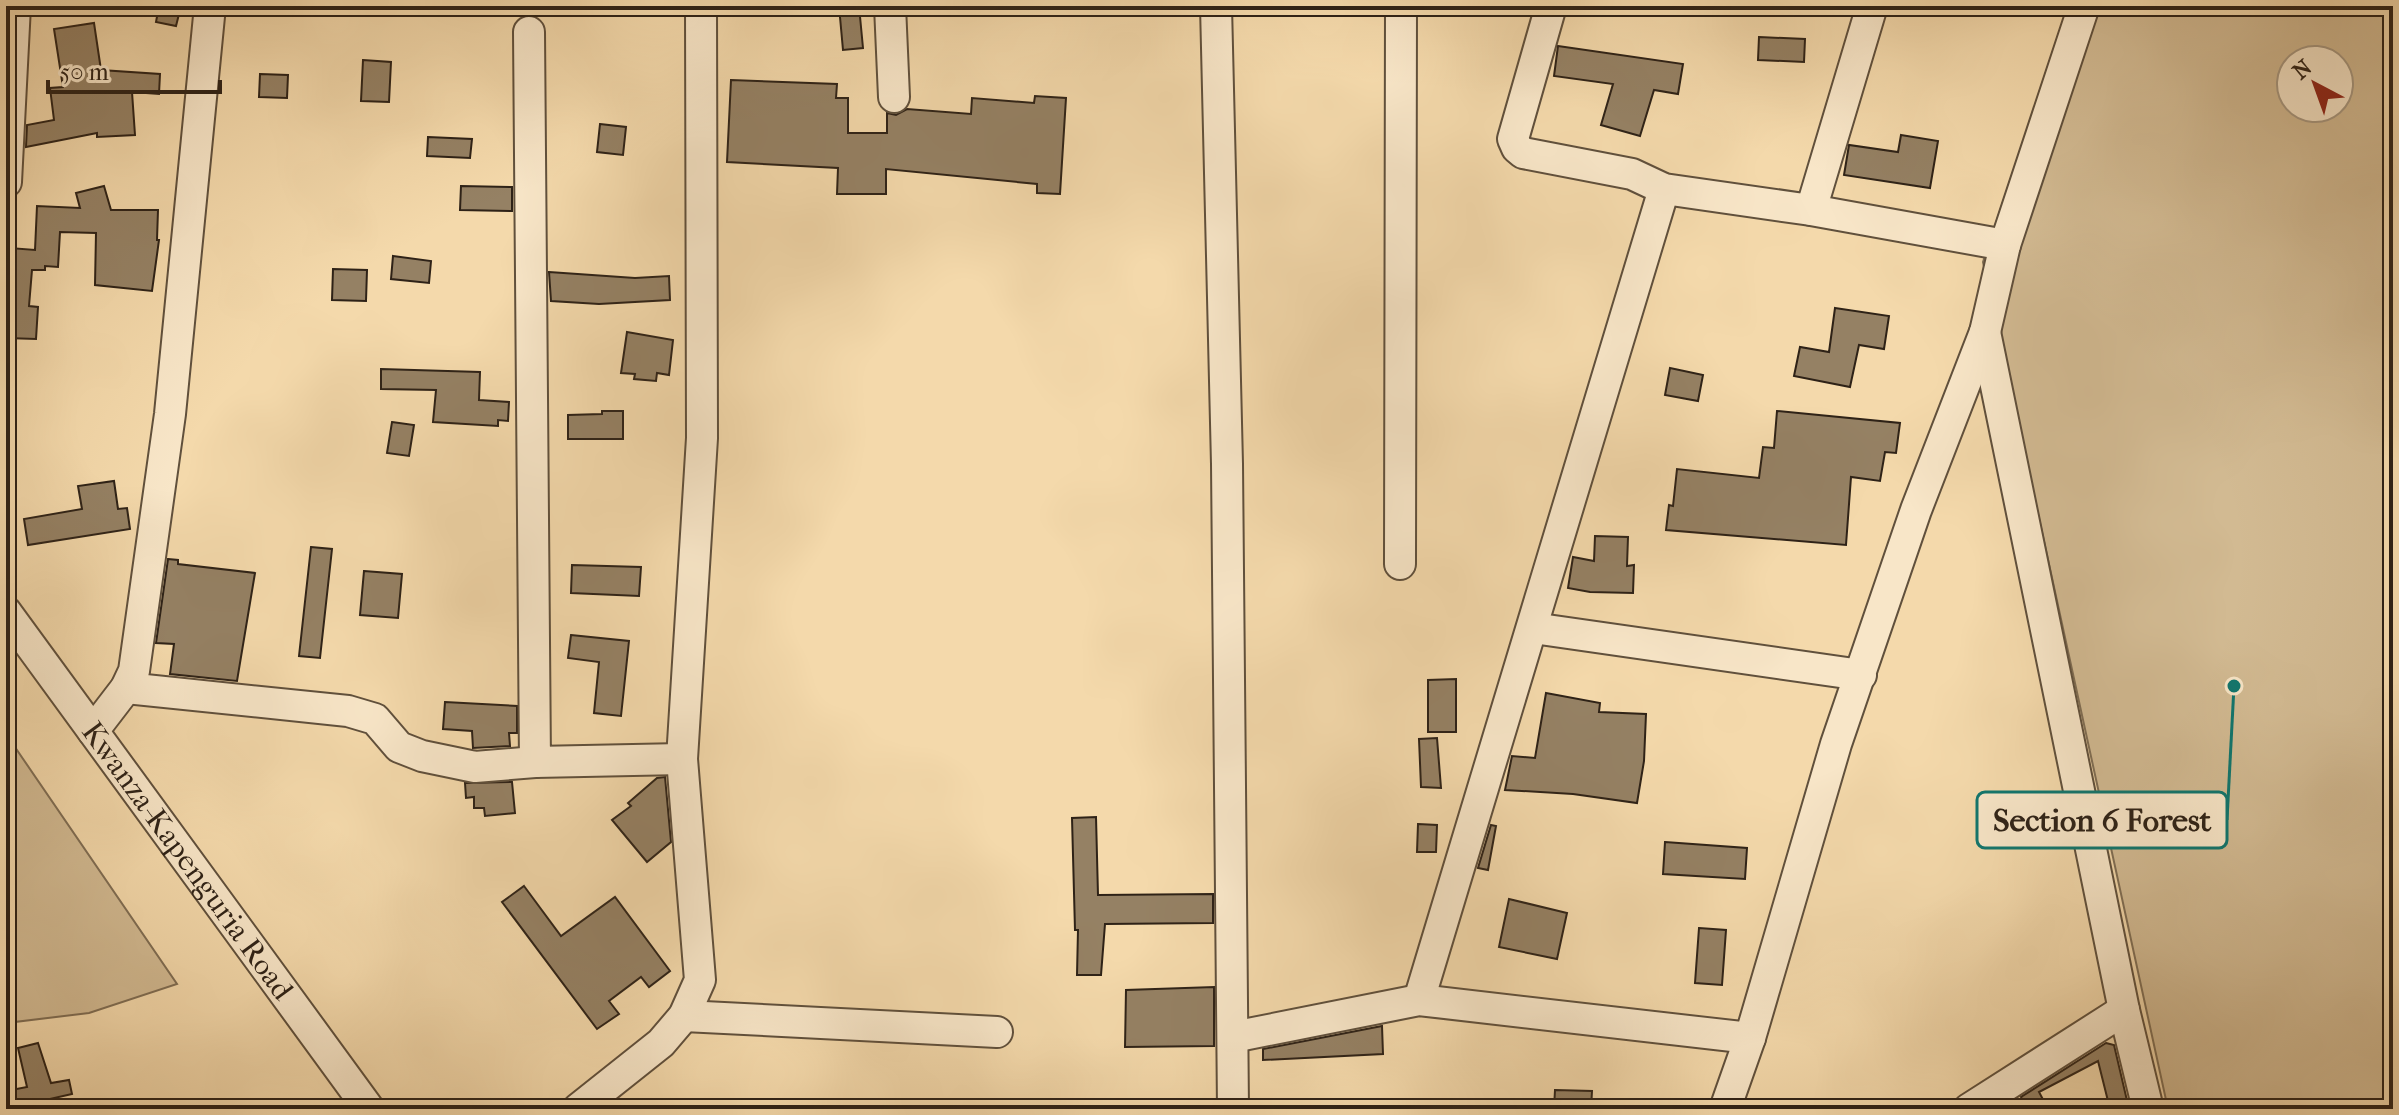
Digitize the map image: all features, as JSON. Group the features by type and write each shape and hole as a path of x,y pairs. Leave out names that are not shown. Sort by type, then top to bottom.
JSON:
{"street":[{"path":"6,182 15,6"},
{"path":"93,731 126,688 134,671 170,414 210,6"},
{"path":"578,1109 661,1043 684,1016 700,980 682,759 702,438 701,6"},
{"path":"890,6 894,97"},
{"path":"1216,6 1227,464 1233,1109"},
{"path":"1400,564 1401,6"},
{"path":"1551,6 1513,139 1523,153 1632,174 1664,189 1811,210 2005,245"},
{"path":"1811,210 1872,6"},
{"path":"1725,1109 1750,1038 1836,744 1916,510 1985,332 2005,245 2084,6"},
{"path":"529,32 535,762"},
{"path":"1419,1000 1664,189"},
{"path":"1985,332 2124,1010 2148,1109"},
{"name":"Kwanza-Kapenguria Road","path":"6,612 369,1109"},
{"path":"1533,628 1861,675"},
{"path":"126,688 348,711 375,719 399,747 422,756 475,767 535,762 682,759"},
{"path":"1233,1037 1419,1000 1750,1038"},
{"path":"1969,1109 2124,1010"},
{"path":"684,1016 997,1032"}],"shaded area":[{"path":"2068,6 2393,6 2393,1109 2168,1109 1983,262"},
{"path":"6,734 177,984 89,1013 6,1023"}],"building":[{"path":"159,6 181,6 176,26 156,22"},
{"path":"839,6 859,6 863,48 843,50"},
{"path":"94,23 101,70 160,74 159,94 132,92 135,135 97,137 97,133 26,147 27,125 54,120 50,88 63,87 54,29"},
{"path":"1759,37 1805,39 1804,62 1758,60"},
{"path":"1558,46 1683,64 1678,94 1654,90 1640,136 1601,125 1613,84 1554,76"},
{"path":"363,60 391,62 389,102 361,101"},
{"path":"260,74 288,75 287,98 259,97"},
{"path":"731,80 837,84 836,98 848,98 848,133 887,133 887,113 896,115 907,109 971,114 972,98 1034,103 1035,96 1066,98 1060,194 1037,193 1037,184 886,169 886,194 837,194 838,168 727,162"},
{"path":"600,124 626,127 623,155 597,152"},
{"path":"1901,135 1938,141 1930,188 1844,175 1849,145 1898,152"},
{"path":"428,137 472,139 470,158 427,156"},
{"path":"104,186 111,210 158,210 159,240 152,291 95,285 96,233 60,232 58,267 45,266 45,270 32,270 29,306 38,307 36,339 6,338 10,248 35,250 37,206 80,208 76,193"},
{"path":"461,186 512,187 512,211 460,210"},
{"path":"393,256 431,261 429,283 391,279"},
{"path":"333,269 367,270 366,301 332,300"},
{"path":"549,272 635,278 669,276 670,300 599,304 551,301"},
{"path":"1835,308 1889,316 1884,349 1859,345 1850,387 1794,376 1800,347 1829,352"},
{"path":"627,332 673,340 669,375 657,373 656,381 634,379 635,374 621,373"},
{"path":"1670,368 1703,375 1698,401 1665,395"},
{"path":"381,369 480,372 479,400 509,402 508,421 498,420 498,426 433,422 436,390 381,389"},
{"path":"602,411 623,411 623,439 568,439 568,415 602,414"},
{"path":"1777,411 1900,423 1896,453 1885,452 1880,481 1851,477 1846,545 1666,530 1669,505 1673,506 1677,469 1759,478 1763,447 1774,448"},
{"path":"392,422 414,425 409,456 387,453"},
{"path":"114,481 118,509 127,508 130,529 28,545 24,519 82,509 78,486"},
{"path":"1595,536 1628,537 1627,566 1634,565 1633,593 1568,588 1573,557 1594,561"},
{"path":"311,547 332,549 320,658 299,656"},
{"path":"168,559 178,560 178,564 255,573 237,681 170,674 174,644 156,643"},
{"path":"572,565 641,567 639,596 571,593"},
{"path":"364,571 402,574 398,618 360,615"},
{"path":"571,635 629,641 621,716 594,713 599,662 568,658"},
{"path":"1456,679 1456,732 1428,732 1428,680"},
{"path":"1546,693 1600,703 1599,712 1646,714 1644,761 1637,803 1573,794 1505,790 1512,756 1535,758"},
{"path":"445,702 517,706 517,733 509,733 510,746 473,748 472,731 443,729"},
{"path":"1437,738 1441,788 1421,787 1419,739"},
{"path":"665,777 671,842 647,862 612,820 631,806 628,803 657,778"},
{"path":"512,782 515,813 485,816 484,808 474,808 474,797 466,798 465,783"},
{"path":"1096,817 1098,895 1213,894 1213,923 1105,924 1101,975 1077,975 1078,930 1075,930 1072,818"},
{"path":"1418,824 1437,825 1436,852 1417,852"},
{"path":"1491,825 1496,826 1488,870 1478,868"},
{"path":"1665,842 1747,848 1745,879 1663,874"},
{"path":"524,886 561,936 615,897 670,971 649,987 641,977 609,1001 619,1014 597,1029 502,902"},
{"path":"1509,899 1567,913 1557,959 1499,947"},
{"path":"1699,928 1726,930 1722,985 1695,983"},
{"path":"1214,987 1214,1046 1125,1047 1126,990"},
{"path":"1382,1026 1383,1054 1263,1060 1263,1049"},
{"path":"38,1043 51,1083 69,1080 72,1094 6,1109 6,1091 27,1087 18,1048"},
{"path":"2106,1043 2114,1045 2129,1109 2110,1109 2098,1061 2039,1092 2048,1109 2026,1109 2021,1097"},
{"path":"1555,1090 1592,1091 1591,1109 1554,1109"}],"place":[{"name":"Section 6 Forest","path":"2234,686"}]}
